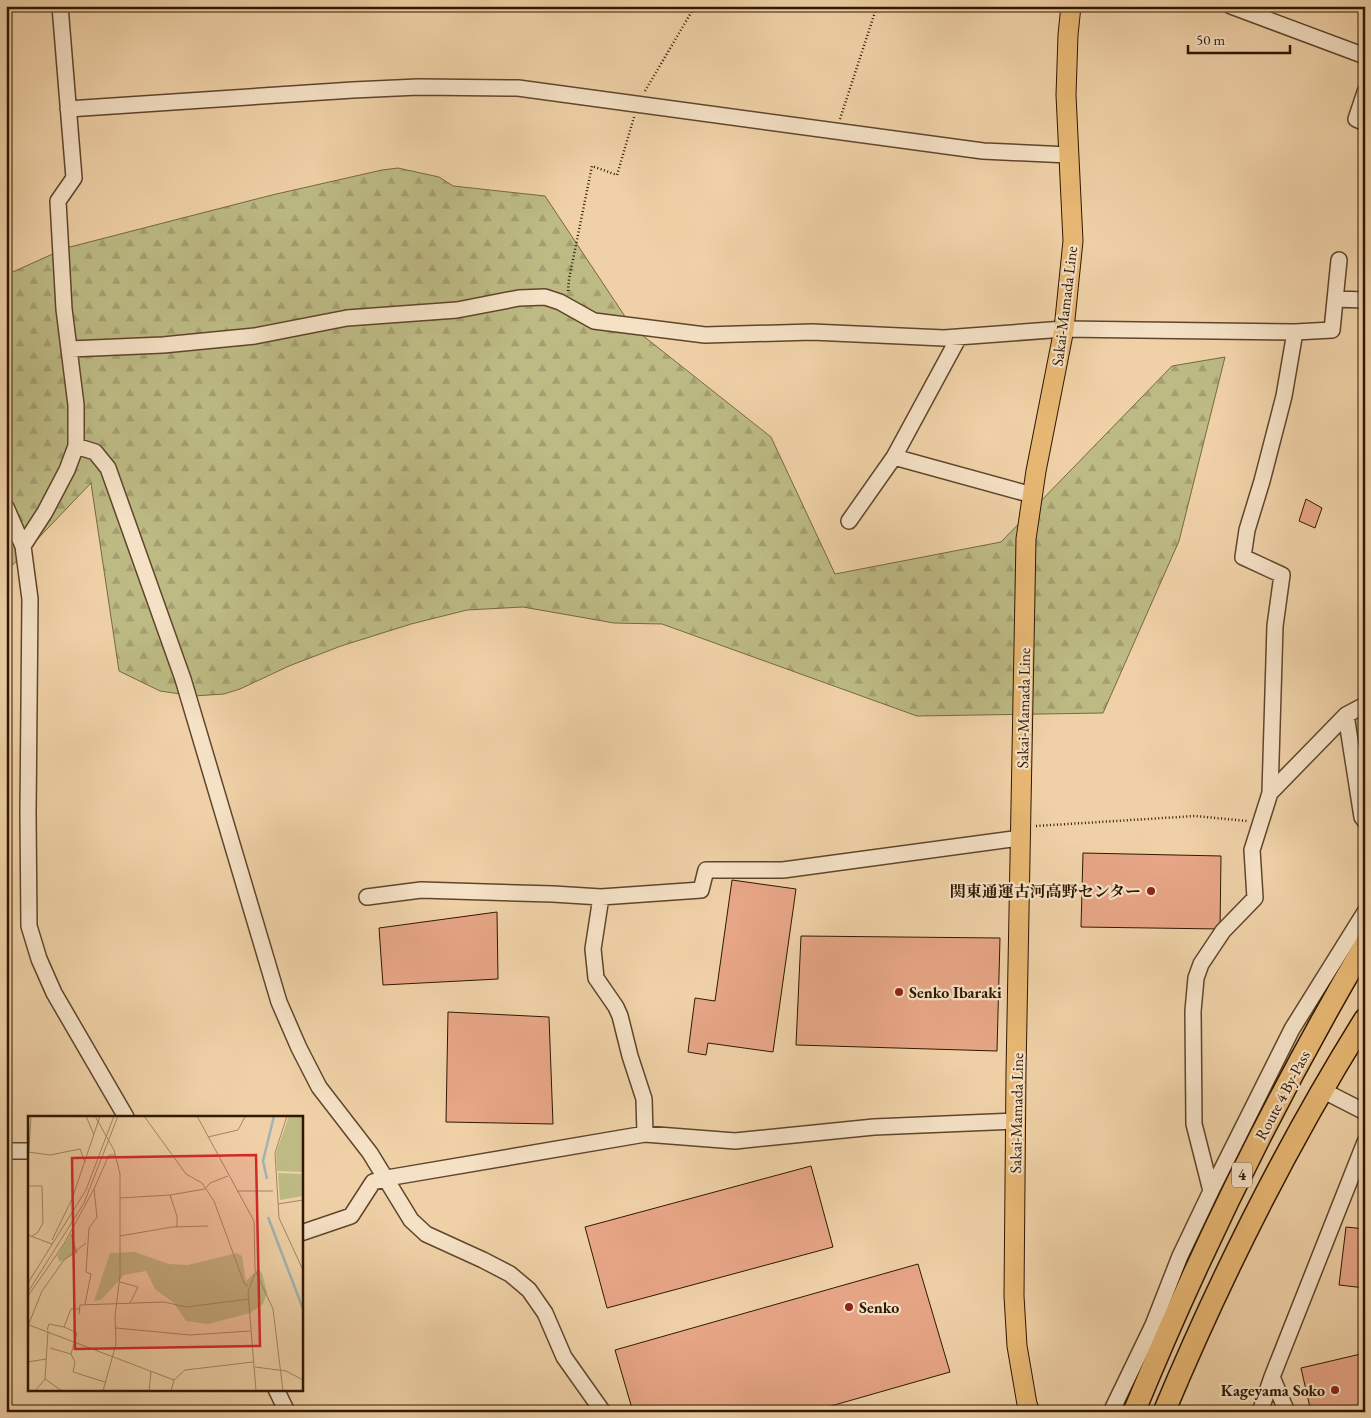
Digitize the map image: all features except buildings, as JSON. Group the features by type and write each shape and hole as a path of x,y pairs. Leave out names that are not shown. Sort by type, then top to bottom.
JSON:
{"highway":[{"name":"Route 4 By-Pass","path":"1134,1412 1190,1283 1254,1148 1288,1082 1365,945"},
{"name":"Route 4 By-Pass","path":"1164,1412 1191,1347 1271,1182 1322,1090 1365,1019"}],"main road":[{"name":"Sakai-Mamada Line","path":"1030,1412 1017,1346 1014,1296 1026,538 1036,471 1064,329 1073,241 1066,95 1071,6"}],"street":[{"path":"23,546 45,512 67,470 76,446 76,405 64,309 58,201 74,178 60,6"},
{"path":"1232,6 1365,56"},
{"path":"68,109 353,90 418,87 518,88 983,151 1069,154"},
{"path":"1365,92 1356,119 1365,123"},
{"path":"70,349 163,345 255,336 348,318 458,310 519,298 545,297 568,306 594,321 705,336 812,332 944,338 1064,329 1294,332 1332,330 1338,260"},
{"path":"1335,299 1365,300"},
{"path":"1210,1191 1194,1124 1193,1011 1196,978 1201,964 1223,931 1255,898 1252,850 1270,793 1275,626 1282,575 1243,557 1247,530 1284,396 1294,332"},
{"path":"849,521 894,457 959,337"},
{"path":"76,446 94,452 108,468 183,679 279,1002 319,1087 370,1153 411,1220 426,1234 510,1274 529,1290 545,1313 564,1357 603,1412"},
{"path":"894,457 1032,495"},
{"path":"6,507 23,546 30,599 28,708 29,926 39,959 54,993 125,1116"},
{"path":"1270,793 1346,714 1365,705"},
{"path":"1346,714 1362,817 1365,821"},
{"path":"367,897 421,890 601,897 701,890 706,870 783,870 1020,833"},
{"path":"601,897 593,949 596,978 620,1016 630,1056 644,1099 645,1134"},
{"path":"1111,1412 1154,1325 1180,1256 1210,1191 1292,1029 1365,912"},
{"path":"1322,1090 1365,1112"},
{"path":"302,1233 351,1216 373,1182 387,1178 645,1134 735,1142 874,1127 1016,1121"},
{"path":"1260,1412 1272,1377 1365,1142"},
{"path":"6,1151 28,1151"},
{"path":"1272,1377 1287,1412"},
{"path":"276,1390 287,1412"}],"path":[{"path":"568,306 569,279 592,166 617,175 638,104 695,6"},
{"path":"836,132 877,6"},
{"path":"1020,833 1195,816 1261,822"}],"green space":[{"path":"398,168 439,177 453,186 545,196 632,327 771,437 835,574 1001,542 1172,366 1225,357 1179,541 1103,713 917,716 662,624 614,623 523,607 467,610 411,624 341,646 224,694 194,696 160,691 119,671 91,483 6,572 6,275 66,248 272,195"},
{"path":"1365,705 1365,821 1346,715"}],"place":[{"name":"関東通運古河高野センター","path":"1151,891"},
{"name":"Senko Ibaraki","path":"899,992"},
{"name":"Senko","path":"849,1307"},
{"name":"Kageyama Soko","path":"1335,1390"}]}
